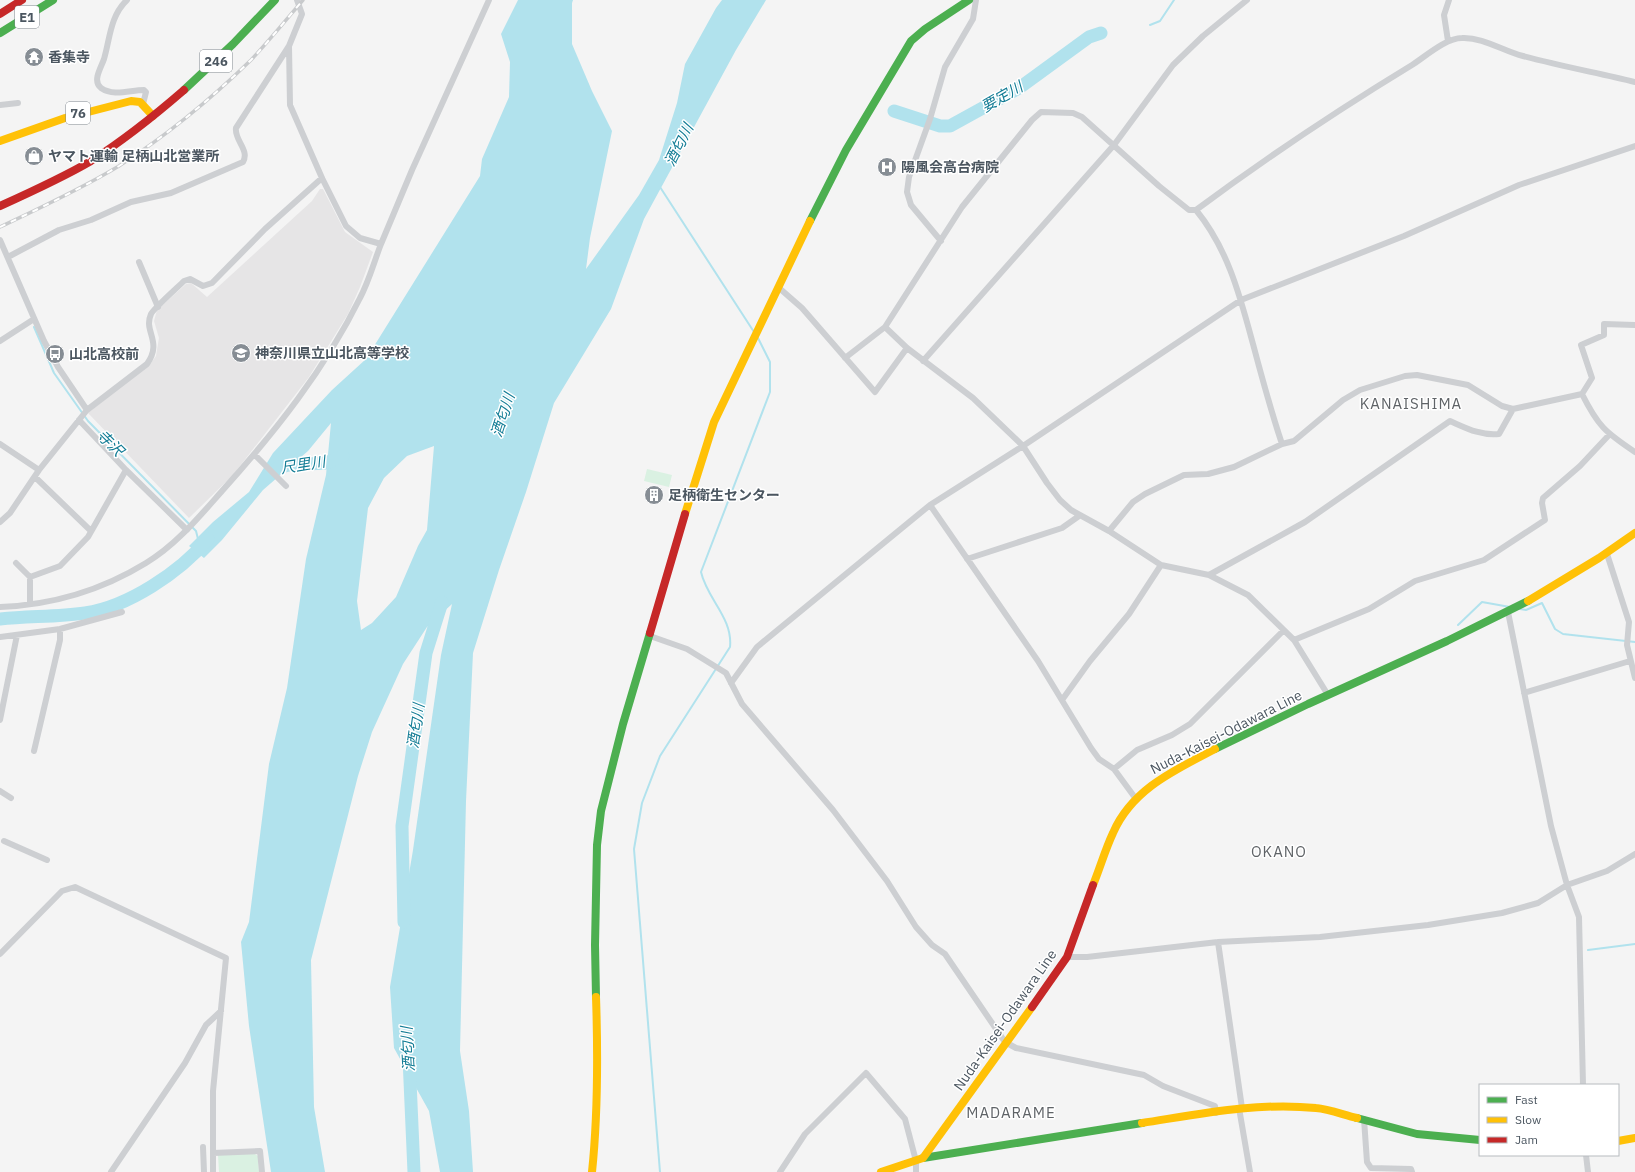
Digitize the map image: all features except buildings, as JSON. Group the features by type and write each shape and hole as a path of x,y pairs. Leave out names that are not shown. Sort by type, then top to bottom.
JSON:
{"main road":[{"name":"E1","path":"0,14 22,0"},
{"name":"E1","path":"0,33 54,0"},
{"name":"246","path":"0,206 51,183 92,160 153,116 189,87 275,0"},
{"path":"592,1172 596,1136 598,1059 596,844 600,811 609,775 699,465 714,422 761,326 778,287 846,150 911,41 969,0"},
{"name":"76","path":"0,141 49,121 76,113 136,100 143,104"},
{"path":"143,104 153,116"},
{"name":"Nuda-Kaisei-Odawara Line","path":"920,1159 1067,957 1113,832 1123,815 1149,786 1168,773 1328,695 1509,612 1607,554 1635,533"},
{"path":"881,1172 920,1159 1240,1108 1317,1108 1364,1119 1393,1129 1417,1134 1479,1140"},
{"path":"1619,1141 1635,1138"}],"street":[{"path":"127,0 120,7 111,28 104,59 97,75 98,83 100,87 117,93 144,90 146,92 143,104"},
{"path":"8,257 59,230 91,220 131,202 171,193 242,162 244,152 236,133 236,128 289,46 302,14 297,0"},
{"path":"0,606 30,604 80,594 113,581 147,562 187,530 255,455 303,393 333,348 361,297 412,170 488,0"},
{"path":"941,240 911,205 907,192 909,177 930,119 945,67 972,19 976,0"},
{"path":"923,361 1114,145 1173,65 1203,36 1247,0"},
{"path":"1448,41 1444,15 1449,0"},
{"path":"845,358 860,348 885,327 962,207 1032,120 1041,112 1078,114 1159,186 1189,210 1196,210 1246,172 1367,92 1448,41 1462,38 1477,40 1521,56 1635,82"},
{"path":"289,46 290,105 322,178 346,226 360,238 381,244"},
{"path":"0,105 18,103"},
{"path":"731,683 757,647 930,505 1023,446 1241,300 1404,236 1519,185 1635,146"},
{"path":"0,522 10,513 39,470 87,410 147,364 153,356 155,345 149,323 152,313 184,280 190,279 203,286 212,283 265,229 322,178"},
{"path":"1196,210 1210,226 1221,246 1241,300 1271,410 1282,444"},
{"path":"0,240 34,319 58,367 87,410"},
{"path":"140,262 158,307"},
{"path":"778,287 802,308 875,392 907,348"},
{"path":"0,341 34,319"},
{"path":"1109,531 1133,502 1158,488 1184,475 1208,474 1234,467 1282,444 1294,441 1343,400 1360,390 1406,376 1417,375 1468,385 1502,406 1513,409 1582,394 1592,378 1581,344 1604,335 1604,324 1635,325"},
{"path":"885,327 923,361 973,398 1023,446 1060,500 1079,516 1109,531 1161,565 1209,575 1248,595 1283,631 1294,640 1328,695"},
{"path":"1582,394 1595,419 1609,435 1635,452"},
{"path":"1209,575 1305,522 1450,421 1475,432 1489,435 1499,434 1513,409"},
{"path":"79,420 126,470 187,530"},
{"path":"1294,640 1369,609 1415,581 1484,560 1545,520 1542,503 1543,498 1580,466 1609,435"},
{"path":"0,444 39,470"},
{"path":"255,455 286,486"},
{"path":"30,577 60,566 91,531 126,470"},
{"path":"35,477 91,531"},
{"path":"930,505 1038,661 1099,760 1114,769 1136,799"},
{"path":"967,559 1062,528 1079,516"},
{"path":"1607,554 1632,622 1627,645 1635,678"},
{"path":"16,563 30,577 30,604"},
{"path":"1062,700 1090,661 1129,614 1161,565"},
{"path":"0,637 60,629 122,612"},
{"path":"1509,612 1551,826 1567,885 1579,917 1583,1084"},
{"path":"34,751 60,640 60,629"},
{"path":"1114,769 1137,750 1172,736 1190,724 1283,631"},
{"path":"0,720 17,635"},
{"path":"650,636 687,648 726,673 742,704 833,810 886,881 916,927 932,945 945,954 1005,1042 1016,1048 1144,1075 1163,1086 1215,1106 1216,1113"},
{"path":"1524,693 1630,661"},
{"path":"0,791 11,798"},
{"path":"4,841 47,860"},
{"path":"1067,957 1087,957 1218,942 1320,937 1428,925 1502,913 1538,903 1567,885 1607,871 1635,854"},
{"path":"0,954 62,891 75,887 226,958 213,1091 213,1172"},
{"path":"1218,942 1250,1172"},
{"path":"111,1172 185,1063 206,1025 221,1011"},
{"path":"780,1172 805,1134 866,1073 905,1119 920,1159 916,1172"},
{"path":"1364,1119 1367,1162 1371,1170 1411,1169 1412,1172"},
{"path":"203,1147 204,1172"},
{"path":"213,1153 260,1151 262,1172"},
{"path":"1586,1156 1588,1172"}],"shaded area":[{"name":"神奈川県立山北高等学校","path":"320,189 323,189 345,232 373,252 360,287 348,314 309,377 233,475 189,518 88,413 151,363 156,356 159,338 154,321 157,310 186,284 191,283 207,297 312,201"}],"green space":[{"path":"647,469 672,475 669,487 644,481"},
{"path":"253,1153 258,1156 259,1172 219,1172 218,1155"}],"water":[{"path":"518,0 573,0 572,44 592,91 612,131 590,238 586,269 639,195 659,160 677,103 685,64 716,8 722,0 766,0 736,50 644,219 611,309 554,403 473,653 466,801 460,1051 469,1111 473,1172 440,1172 429,1111 394,1048 390,987 413,850 441,655 452,604 427,627 403,664 372,732 358,776 311,960 314,1107 325,1172 271,1172 249,1026 241,942 249,922 269,764 287,688 306,559 326,475 331,423 308,451 263,490 222,540 204,558 189,546 213,522 249,492 273,453 332,390 366,359 480,176 482,159 509,97 510,62 501,34","holes":["434,446 427,530 418,546 396,597 372,623 361,630 357,601 368,508 384,478 407,456"]}],"waterway":[{"name":"要定川","path":"1150,25 1160,21 1174,0"},
{"name":"要定川","path":"894,111 940,126 950,126 1019,88 1089,37 1101,33"},
{"path":"660,187 754,332"},
{"name":"寺沢","path":"34,327 54,373 88,421 196,531 198,539"},
{"path":"660,1172 634,849 642,803 660,756 730,647 728,627 708,591 701,572 770,392 770,362 758,338"},
{"name":"尺里川","path":"277,468 289,465 326,463 343,456"},
{"name":"尺里川","path":"0,619 85,613 118,604 135,596 168,575 183,564 208,539"},
{"name":"酒匂川","path":"404,922 402,826 426,653 442,602"},
{"path":"1458,625 1482,602 1510,607"},
{"path":"1520,609 1526,610 1542,603 1555,629 1563,634 1635,642"},
{"path":"1588,950 1635,944"},
{"name":"酒匂川","path":"409,1058 414,1172"}],"railway":[{"path":"0,227 90,183 119,166 171,130 204,103 251,60 303,0"}],"traffic: fast":[{"path":"0,33 53,0"},
{"path":"184,90 233,44 275,0"},
{"path":"810,221 846,150 911,41 925,29 969,0"},
{"path":"1215,749 1308,704 1447,641 1528,601"},
{"path":"596,997 595,945 597,845 601,811 623,724 650,633"},
{"path":"1357,1118 1417,1134 1479,1140"},
{"path":"923,1158 1142,1123"}],"traffic: slow":[{"path":"0,141 65,118 131,101 140,102 153,116"},
{"path":"685,514 714,422 810,221"},
{"path":"1528,601 1599,558 1635,533"},
{"path":"1093,885 1113,833 1131,804 1156,782 1215,749"},
{"path":"592,1172 597,1085 596,997"},
{"path":"881,1172 923,1158 1032,1007"},
{"path":"1142,1123 1229,1110 1272,1107 1321,1109 1357,1118"},
{"path":"1619,1141 1635,1138"}],"traffic: jam":[{"path":"0,14 22,0"},
{"path":"0,206 58,179 91,161 139,127 184,90"},
{"path":"650,633 685,514"},
{"path":"1032,1007 1067,957 1093,885"}],"place":[{"name":"香集寺","path":"34,57"},
{"name":"ヤマト運輸 足柄山北営業所","path":"34,156"},
{"name":"陽風会高台病院","path":"887,167"},
{"name":"神奈川県立山北高等学校","path":"241,353"},
{"name":"山北高校前","path":"55,354"},
{"name":"足柄衛生センター","path":"654,495"}],"district":[{"name":"KANAISHIMA","path":"1411,404"},
{"name":"OKANO","path":"1279,852"},
{"name":"MADARAME","path":"1011,1113"}]}
